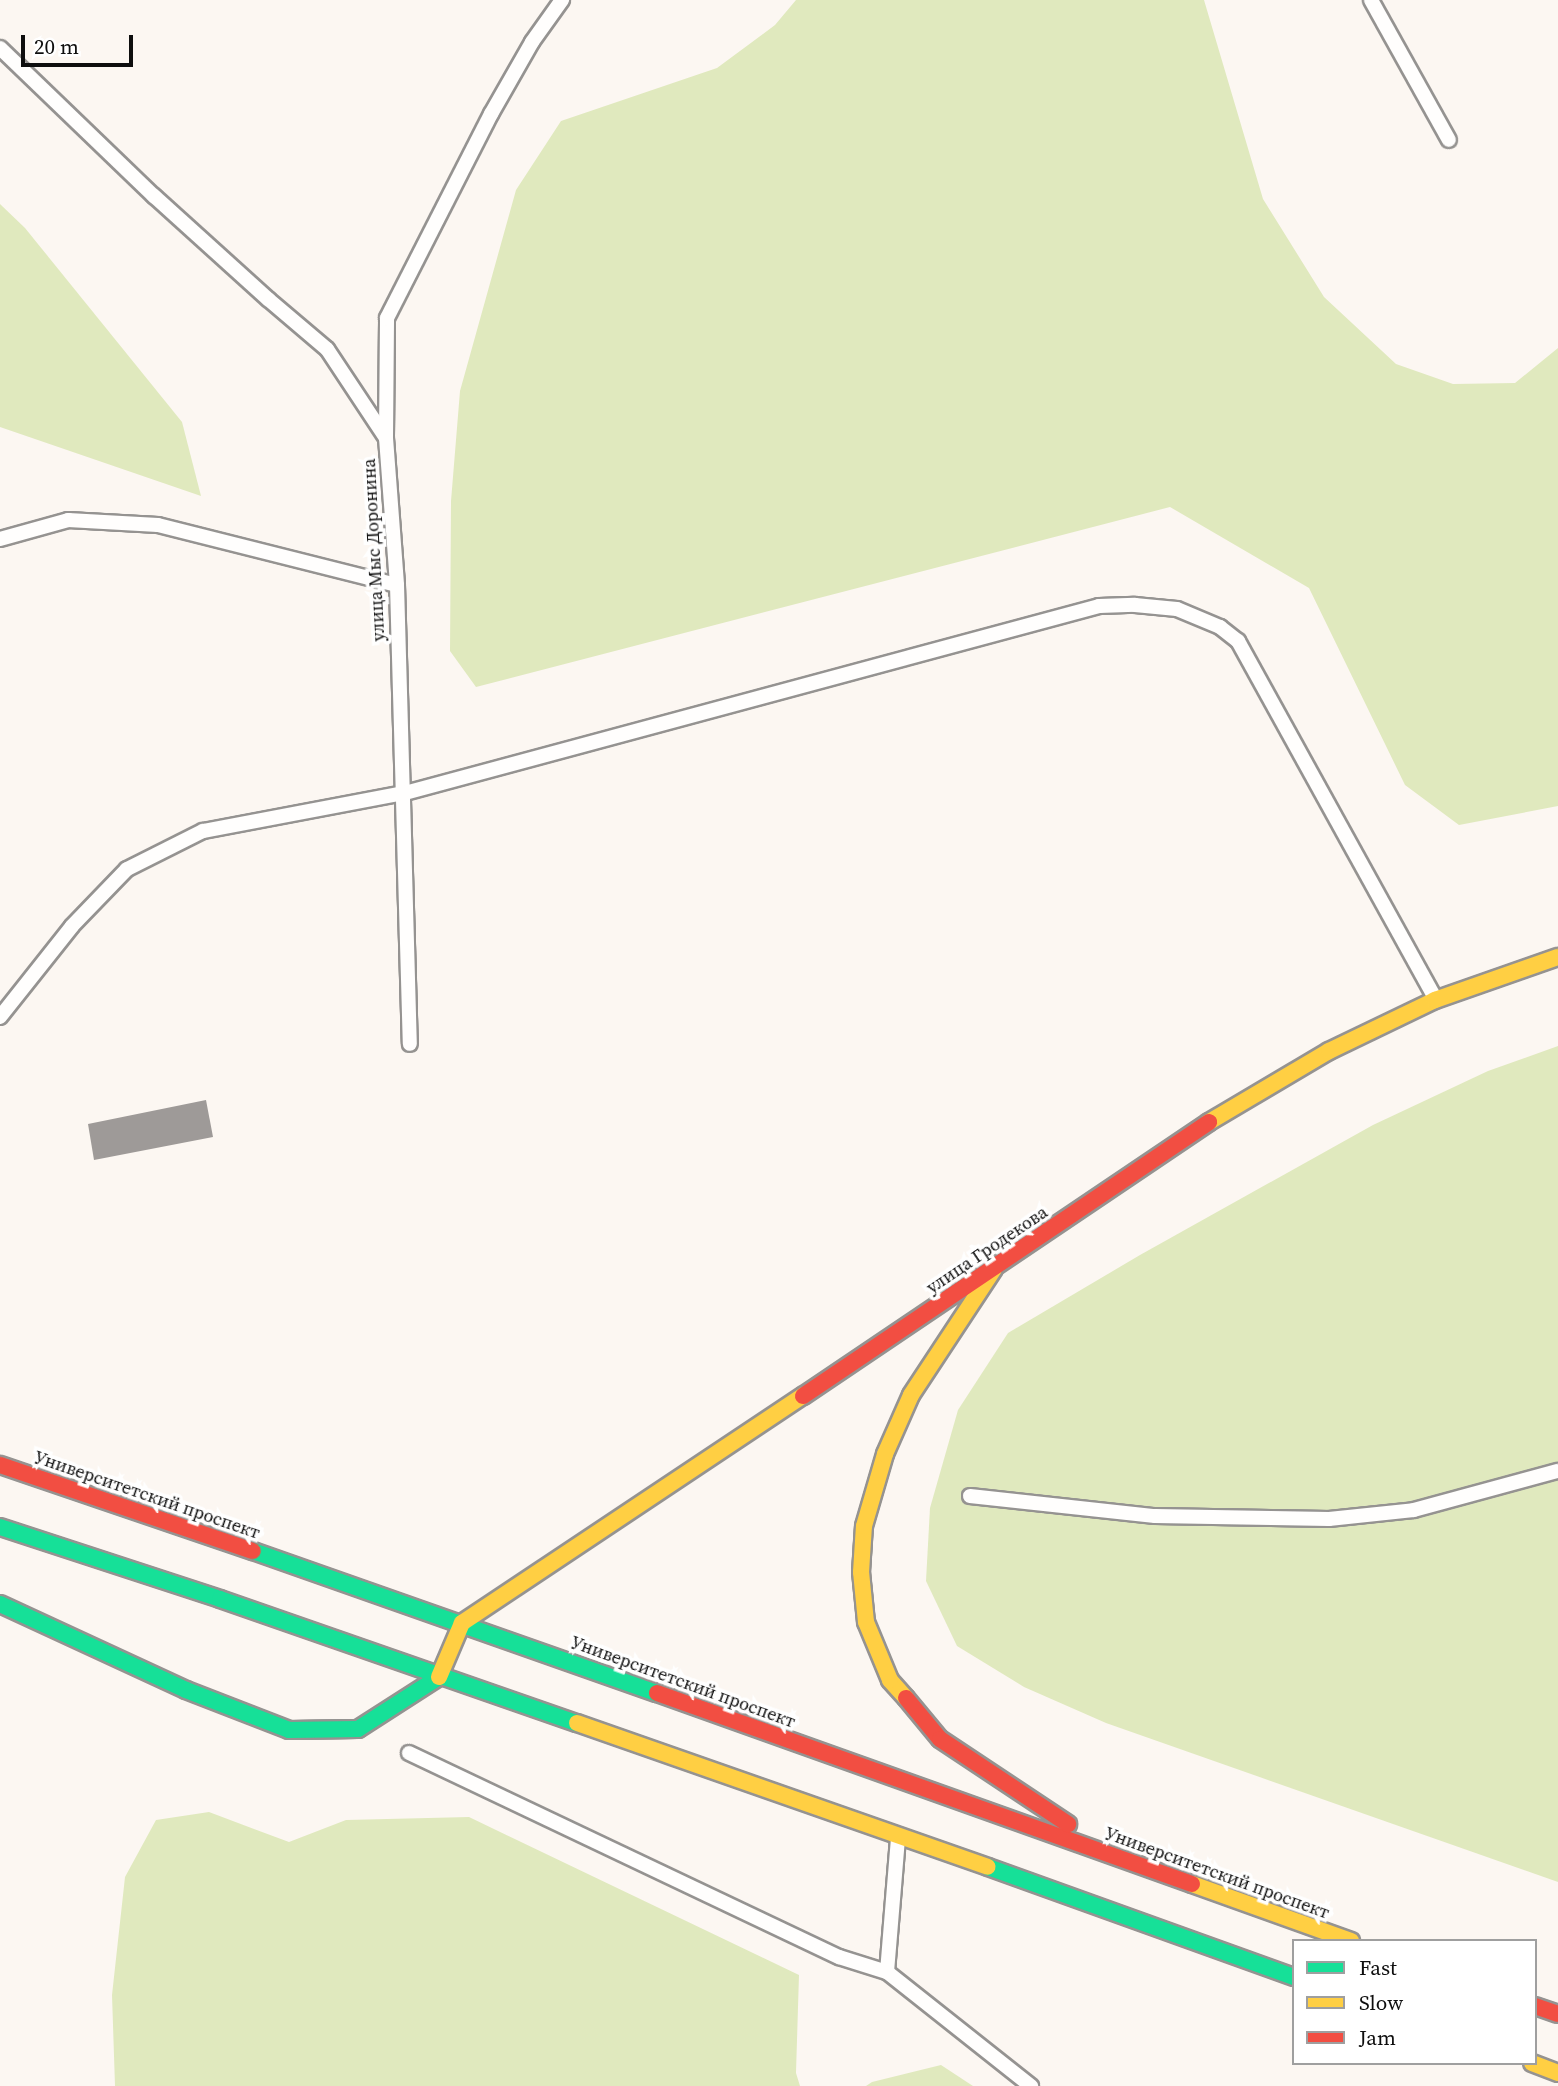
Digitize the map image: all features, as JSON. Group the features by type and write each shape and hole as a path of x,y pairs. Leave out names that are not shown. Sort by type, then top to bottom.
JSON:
{"main road":[{"name":"улица Гродекова","path":"462,1623 995,1269 1225,1111 1329,1051 1435,1000 1558,957"},
{"path":"995,1269 911,1395 885,1454 864,1526 862,1572 866,1622 890,1680 940,1739 1126,1861"},
{"name":"Университетский проспект","path":"0,1465 462,1623 1345,1939"},
{"path":"0,1527 220,1599 898,1835 1292,1976"},
{"path":"0,1604 174,1685 289,1730 358,1729 439,1677 462,1623"},
{"path":"1537,2007 1558,2014"},
{"path":"1537,2065 1558,2073"}],"lane":[{"path":"386,438 387,318 491,114 532,41 562,0"},
{"path":"1371,0 1449,140"},
{"name":"улица Мыс Доронина","path":"0,48 154,196 327,349 386,438 397,585 405,793 410,1044"},
{"path":"0,539 68,520 158,524 397,585"},
{"path":"0,1017 72,926 127,869 202,831 405,793 1098,606 1135,605 1177,609 1220,627 1238,641 1250,657 1435,1000"},
{"path":"971,1496 1155,1517 1329,1519 1414,1510 1558,1471"},
{"path":"409,1753 839,1957 887,1972 1031,2086"},
{"path":"887,1972 898,1835"}],"green space":[{"path":"796,0 1204,0 1263,199 1324,297 1396,364 1453,384 1515,383 1558,348 1558,806 1459,825 1405,785 1309,588 1170,507 476,687 450,651 451,501 460,391 516,190 561,121 717,68 775,25"},
{"path":"0,204 25,228 182,422 201,496 0,427"},
{"path":"1558,1046 1558,1882 1106,1723 1024,1687 957,1646 926,1581 930,1508 958,1410 1008,1333 1140,1255 1373,1125 1488,1071"},
{"path":"209,1812 289,1842 346,1820 469,1817 799,1975 796,2073 800,2086 115,2086 112,1995 125,1877 156,1820"},
{"path":"941,2065 973,2086 866,2086 872,2082"}],"building":[{"path":"206,1100 213,1137 94,1160 88,1124"}],"traffic: fast":[{"path":"0,1527 220,1599 577,1723"},
{"path":"253,1551 657,1693"},
{"path":"0,1604 186,1690 289,1730 358,1729 439,1677"},
{"path":"988,1867 1292,1976"}],"traffic: slow":[{"path":"1209,1122 1329,1051 1435,1000 1558,957"},
{"path":"906,1698 890,1680 866,1622 861,1572 864,1526 885,1454 911,1395 994,1269"},
{"path":"439,1677 462,1623 803,1396"},
{"path":"577,1723 988,1867"},
{"path":"1192,1884 1345,1939"},
{"path":"1537,2065 1558,2073"}],"traffic: jam":[{"path":"803,1396 1209,1122"},
{"path":"0,1465 253,1551"},
{"path":"657,1693 1192,1884"},
{"path":"906,1698 940,1739 1068,1824"},
{"path":"1537,2007 1558,2014"}]}
